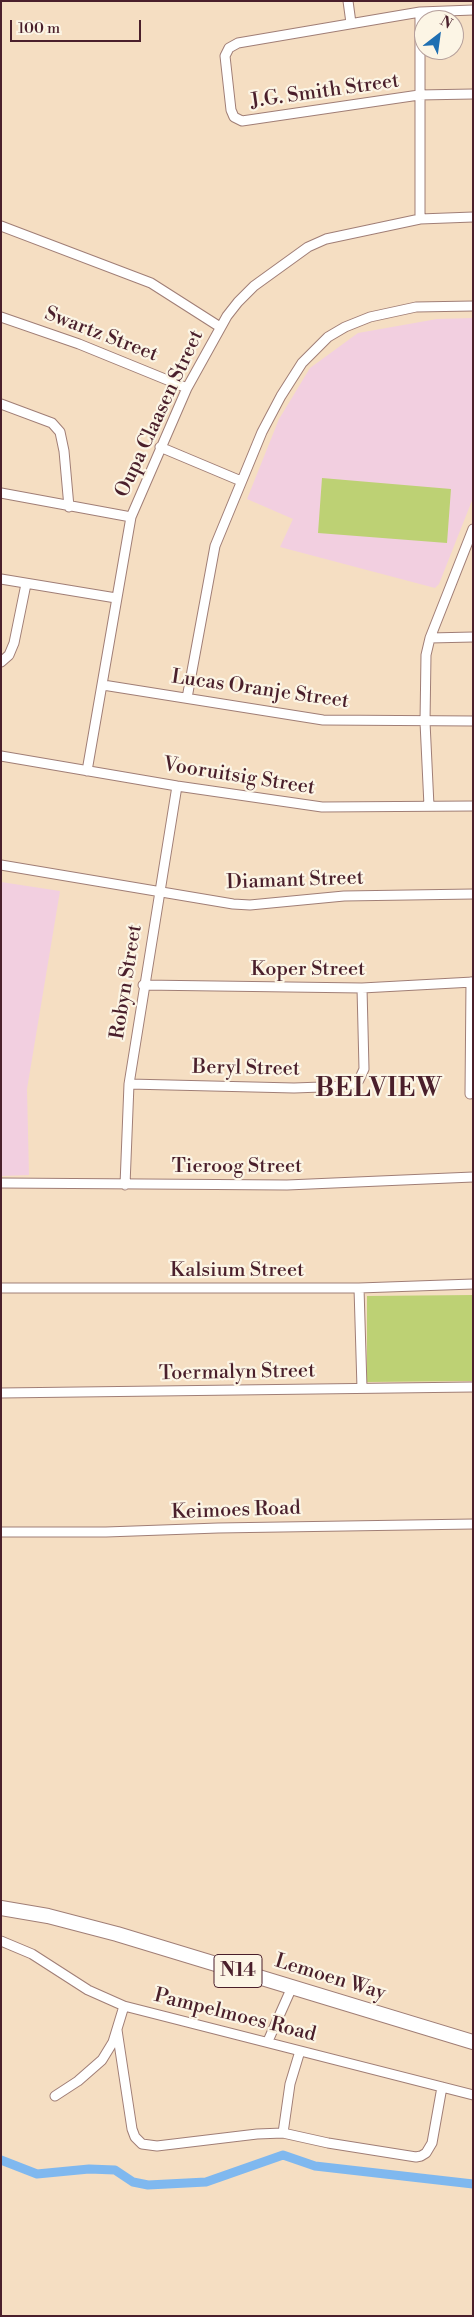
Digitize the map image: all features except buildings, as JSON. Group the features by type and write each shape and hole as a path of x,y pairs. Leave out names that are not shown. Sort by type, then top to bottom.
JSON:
{"highway":[{"name":"Lemoen Way","path":"1,1908 48,1916 117,1934 473,2042"}],"street":[{"path":"348,1 351,23 414,13"},
{"name":"J.G. Smith Street","path":"351,23 235,44 229,48 226,52 226,68 231,110 237,120 242,122 419,95 473,94"},
{"path":"419,60 420,219"},
{"name":"Oupa Claasen Street","path":"87,771 131,517 187,388 220,327 238,302 254,286 308,247 326,238 420,219 473,217"},
{"path":"1,226 151,284 220,327"},
{"path":"187,698 215,546 262,432 292,377 314,350 328,337 345,327 392,311 416,307 473,306"},
{"name":"Swartz Street","path":"1,316 79,344 187,388"},
{"path":"1,404 52,423 60,432 64,451 69,507"},
{"path":"160,447 241,482"},
{"path":"1,493 131,517"},
{"path":"429,806 425,722 425,661 430,638 469,552 473,529"},
{"path":"1,579 116,598"},
{"path":"1,662 9,655 14,643 26,584"},
{"path":"430,638 473,637"},
{"name":"Lucas Oranje Street","path":"103,685 323,720 473,721"},
{"name":"Vooruitsig Street","path":"1,756 322,808 473,806"},
{"name":"Robyn Street","path":"125,1185 129,1084 177,786"},
{"name":"Diamant Street","path":"1,865 159,892 250,905 352,896 473,894"},
{"path":"470,1094 472,982"},
{"name":"Koper Street","path":"144,985 362,988 472,982"},
{"name":"Beryl Street","path":"129,1084 294,1088 349,1086 358,1080 364,1069 362,988"},
{"name":"Tieroog Street","path":"1,1183 287,1185 473,1177"},
{"name":"Kalsium Street","path":"1,1288 359,1288 473,1284"},
{"path":"359,1288 362,1388"},
{"name":"Toermalyn Street","path":"1,1393 473,1387"},
{"name":"Keimoes Road","path":"1,1532 106,1532 473,1524"},
{"name":"Pampelmoes Road","path":"1,1941 32,1954 88,1990 124,2006 268,2041 300,2051 473,2095"},
{"path":"268,2041 292,1987"},
{"path":"55,2096 78,2081 102,2060 113,2042 124,2006"},
{"path":"117,2030 131,2124 135,2137 142,2144 157,2146 257,2134 283,2133 328,2143 416,2157 426,2153 432,2144 442,2086"},
{"path":"283,2133 290,2084 300,2051"}],"shaded area":[{"path":"473,318 473,498 439,584 435,588 280,547 293,519 247,499 279,419 310,368 358,333 437,319"},
{"path":"1,882 60,891 27,1089 29,1175 1,1176"}],"green space":[{"path":"322,478 451,489 447,543 318,533"},
{"path":"473,1295 473,1381 367,1382 367,1296"}],"waterway":[{"path":"1,2160 37,2174 89,2169 115,2170 133,2182 148,2185 206,2182 283,2155 315,2166 473,2184"}],"district":[{"name":"BELVIEW","path":"379,1090"}]}
